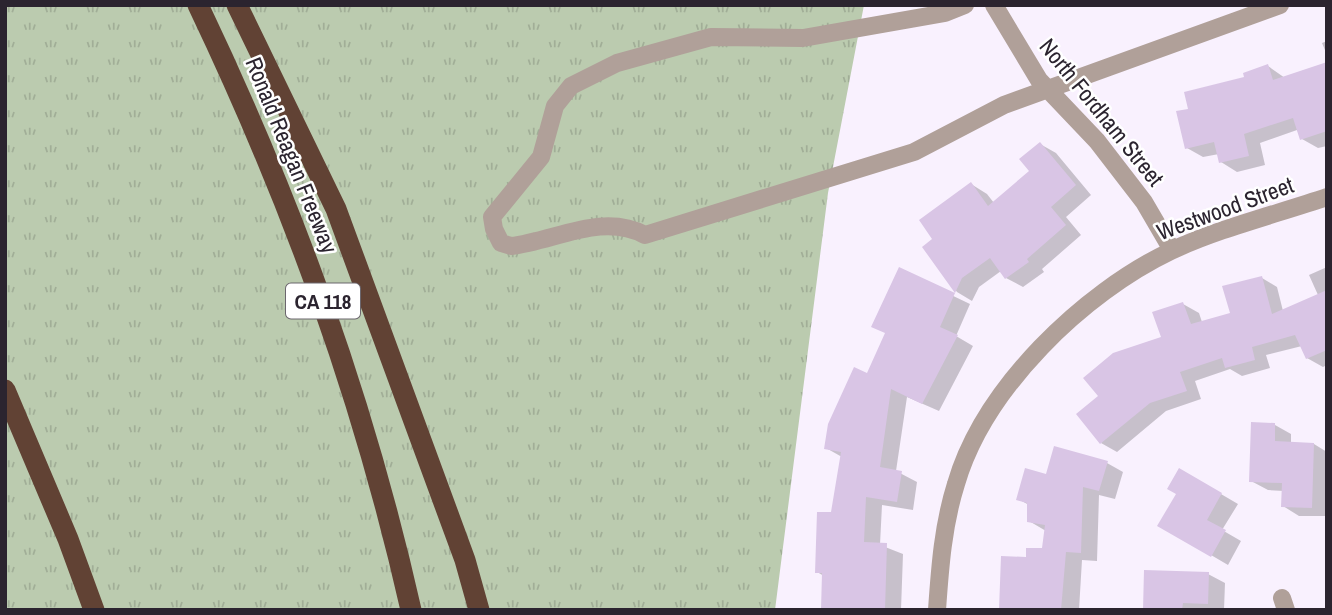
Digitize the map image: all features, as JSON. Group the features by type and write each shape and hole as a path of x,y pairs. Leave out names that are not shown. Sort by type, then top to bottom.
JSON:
{"highway":[{"name":"Ronald Reagan Freeway","path":"198,5 251,117 333,327 386,500 411,610"},
{"path":"237,5 337,209 465,560 480,610"},
{"path":"5,390 68,539 94,610"}],"street":[{"path":"965,5 945,13 803,38 711,37 617,63 571,86 555,106 541,157 492,217 494,229 501,243 511,246 610,225 631,227 645,235 914,152 1004,105 1280,5"},
{"name":"North Fordham Street","path":"994,5 1010,36 1047,89 1113,161 1144,202 1172,250"},
{"name":"Westwood Street","path":"937,610 943,541 956,483 982,425 1004,391 1074,313 1115,283 1172,250 1327,197"}],"green space":[{"path":"5,5 864,5 828,193 775,610 5,610"}],"building":[{"path":"1327,62 1327,131 1300,140 1293,118 1244,134 1249,156 1219,163 1214,142 1185,149 1176,111 1188,109 1184,92 1244,77 1243,73 1268,64 1273,80"},
{"path":"1040,142 1076,185 1051,207 1066,225 1027,259 1029,262 1005,279 990,258 962,278 955,293 922,247 932,239 919,220 971,182 988,206 1029,171 1019,159"},
{"path":"899,267 955,293 940,327 958,335 922,404 891,389 880,467 902,471 897,502 866,497 864,542 887,543 885,610 821,610 822,573 815,573 817,512 831,512 841,452 824,449 828,424 854,367 867,373 885,333 871,327"},
{"path":"1262,276 1272,314 1327,290 1327,350 1306,359 1295,335 1252,347 1255,360 1225,368 1222,358 1180,372 1187,391 1150,403 1100,444 1076,414 1098,396 1083,378 1113,353 1161,337 1152,312 1183,302 1191,324 1230,313 1222,286"},
{"path":"1251,422 1275,423 1275,441 1314,443 1312,508 1281,507 1282,483 1249,482"},
{"path":"1054,446 1108,461 1099,491 1083,487 1081,553 1066,552 1061,610 999,610 1001,556 1026,557 1026,548 1042,548 1045,525 1027,522 1027,503 1016,500 1025,468 1046,474"},
{"path":"1179,468 1222,493 1207,520 1226,530 1211,557 1157,526 1176,494 1167,489"},
{"path":"1144,570 1209,572 1208,604 1183,603 1182,610 1143,610"}]}
